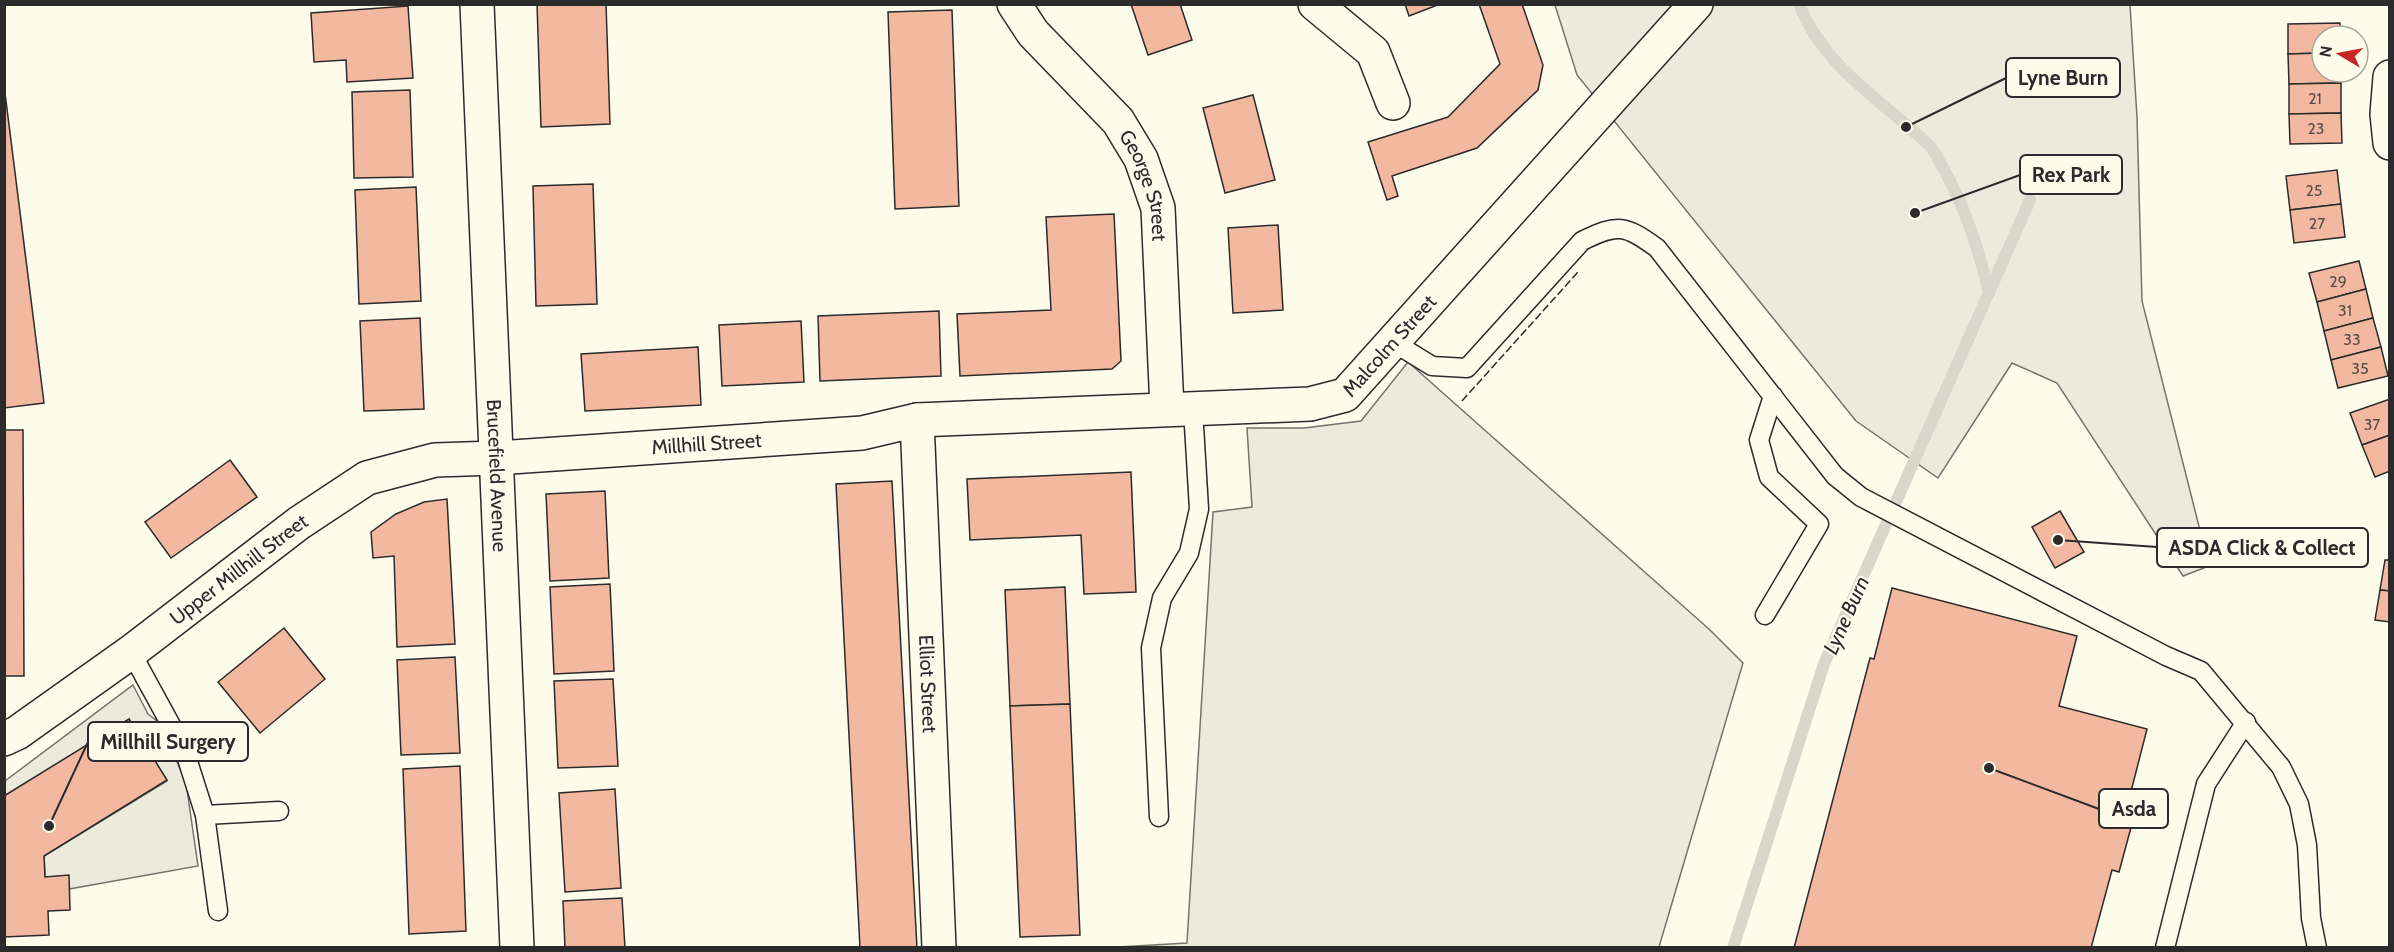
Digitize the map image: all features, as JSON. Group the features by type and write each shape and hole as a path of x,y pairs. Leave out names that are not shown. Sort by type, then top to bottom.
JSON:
{"street":[{"name":"Brucefield Avenue","path":"477,4 517,948"},
{"name":"George Street","path":"1014,4 1034,33 1118,121 1141,159 1158,207 1180,409"},
{"path":"1315,4 1373,52 1393,103"},
{"name":"Malcolm Street","path":"917,420 1310,404 1344,395 1696,4"},
{"path":"2390,77 2387,114 2390,143"},
{"name":"Millhill Street","path":"496,458 862,433 917,420"},
{"name":"Elliot Street","path":"917,420 939,948"},
{"name":"Upper Millhill Street","path":"4,739 17,734 131,652 299,524 367,478 435,460 496,458"}],"lane":[{"path":"1393,342 1432,366 1467,368 1582,241 1607,228 1633,231 1657,248 1835,476 1861,497 2166,656 2201,671 2246,722 2281,767 2299,804 2307,845 2311,918 2317,948"},
{"path":"1765,615 1819,524 1769,477 1759,440 1773,396"},
{"path":"1159,817 1151,648 1162,598 1189,553 1199,510 1180,409"},
{"path":"131,652 184,749 205,815 218,911"},
{"path":"2165,948 2206,784 2246,722"},
{"path":"205,815 279,811"}],"shaded area":[{"path":"1555,5 2130,5 2137,117 2142,301 2209,566 2183,576 2057,383 2012,363 1938,478 1856,421 1577,75"},
{"path":"1408,362 1710,630 1743,663 1659,947 1101,948 1187,943 1213,512 1252,507 1247,428 1304,428 1361,421"},
{"path":"133,685 148,714 161,724 186,783 198,866 69,889 68,876 45,877 44,856 167,781 129,719 5,796 5,781"}],"building":[{"path":"537,4 606,4 610,124 541,127"},
{"path":"1131,4 1180,4 1192,40 1148,55"},
{"path":"1405,4 1440,4 1409,16"},
{"path":"1479,4 1522,4 1543,65 1538,90 1477,148 1392,176 1398,196 1387,200 1368,142 1448,117 1500,64"},
{"path":"408,6 413,78 347,82 346,60 314,62 311,13"},
{"path":"952,10 959,206 895,209 888,12"},
{"path":"2340,23 2310,24 2310,53 2288,54 2288,24"},
{"path":"2310,53 2310,84 2289,84 2288,54"},
{"path":"2289,84 2341,84 2341,113 2289,114"},
{"path":"4,85 44,403 4,408"},
{"path":"410,90 413,177 354,178 352,92"},
{"path":"1253,95 1275,180 1225,193 1203,108"},
{"path":"2341,113 2342,143 2290,144 2289,114"},
{"path":"2337,170 2341,204 2290,210 2286,176"},
{"path":"593,184 597,304 536,306 533,186"},
{"path":"416,187 421,301 359,304 355,190"},
{"path":"2341,204 2345,237 2294,243 2290,210"},
{"path":"1114,214 1121,361 1112,369 960,376 957,314 1051,310 1046,217"},
{"path":"1278,225 1283,310 1233,313 1228,228"},
{"path":"2359,261 2366,289 2317,302 2309,273"},
{"path":"2366,289 2373,318 2324,331 2317,302"},
{"path":"939,311 941,376 820,381 818,316"},
{"path":"420,318 424,409 364,411 360,321"},
{"path":"2373,318 2381,347 2331,360 2324,331"},
{"path":"801,321 804,382 722,386 719,325"},
{"path":"698,347 701,405 585,411 581,354"},
{"path":"2381,347 2388,376 2338,388 2331,360"},
{"path":"2390,399 2390,435 2362,445 2350,413"},
{"path":"4,430 23,430 24,676 4,676"},
{"path":"2390,435 2390,471 2375,477 2362,445"},
{"path":"230,460 257,497 171,558 145,522"},
{"path":"1131,472 1136,592 1084,594 1081,535 970,540 967,479"},
{"path":"892,481 917,948 860,948 836,484"},
{"path":"605,491 609,578 550,581 546,494"},
{"path":"447,499 455,644 397,647 394,556 373,558 371,532 396,514 424,502"},
{"path":"2060,511 2084,552 2055,568 2032,527"},
{"path":"2385,560 2390,560 2390,591 2380,590"},
{"path":"610,584 614,671 554,674 550,587"},
{"path":"1065,587 1070,704 1010,706 1005,590"},
{"path":"1892,588 2077,636 2059,706 2147,729 2127,807 2136,809 2119,872 2112,870 2091,948 1794,948 1870,658 1874,659"},
{"path":"2380,590 2390,591 2390,622 2375,620"},
{"path":"284,628 325,679 260,733 218,682"},
{"path":"455,657 460,753 401,755 397,660"},
{"path":"613,679 618,766 558,768 554,681"},
{"path":"1070,704 1080,935 1020,937 1010,706"},
{"path":"129,719 167,780 44,856 45,877 69,875 70,910 48,911 49,935 4,937 4,796"},
{"path":"460,766 466,931 409,934 403,769"},
{"path":"615,789 621,888 565,892 559,793"},
{"path":"622,898 625,948 565,948 563,901"}],"waterway":[{"name":"Lyne Burn","path":"1799,4 1823,47 1839,65 1933,150 1965,214 1989,293"},
{"name":"Lyne Burn","path":"1733,948 1824,664 2030,200"}],"fence":[{"path":"1462,401 1578,272"}],"place":[{"name":"Lyne Burn","path":"1906,127"},
{"name":"Rex Park","path":"1915,213"},
{"name":"ASDA Click & Collect","path":"2058,540"},
{"name":"Asda","path":"1989,768"},
{"name":"Millhill Surgery","path":"49,826"}]}
